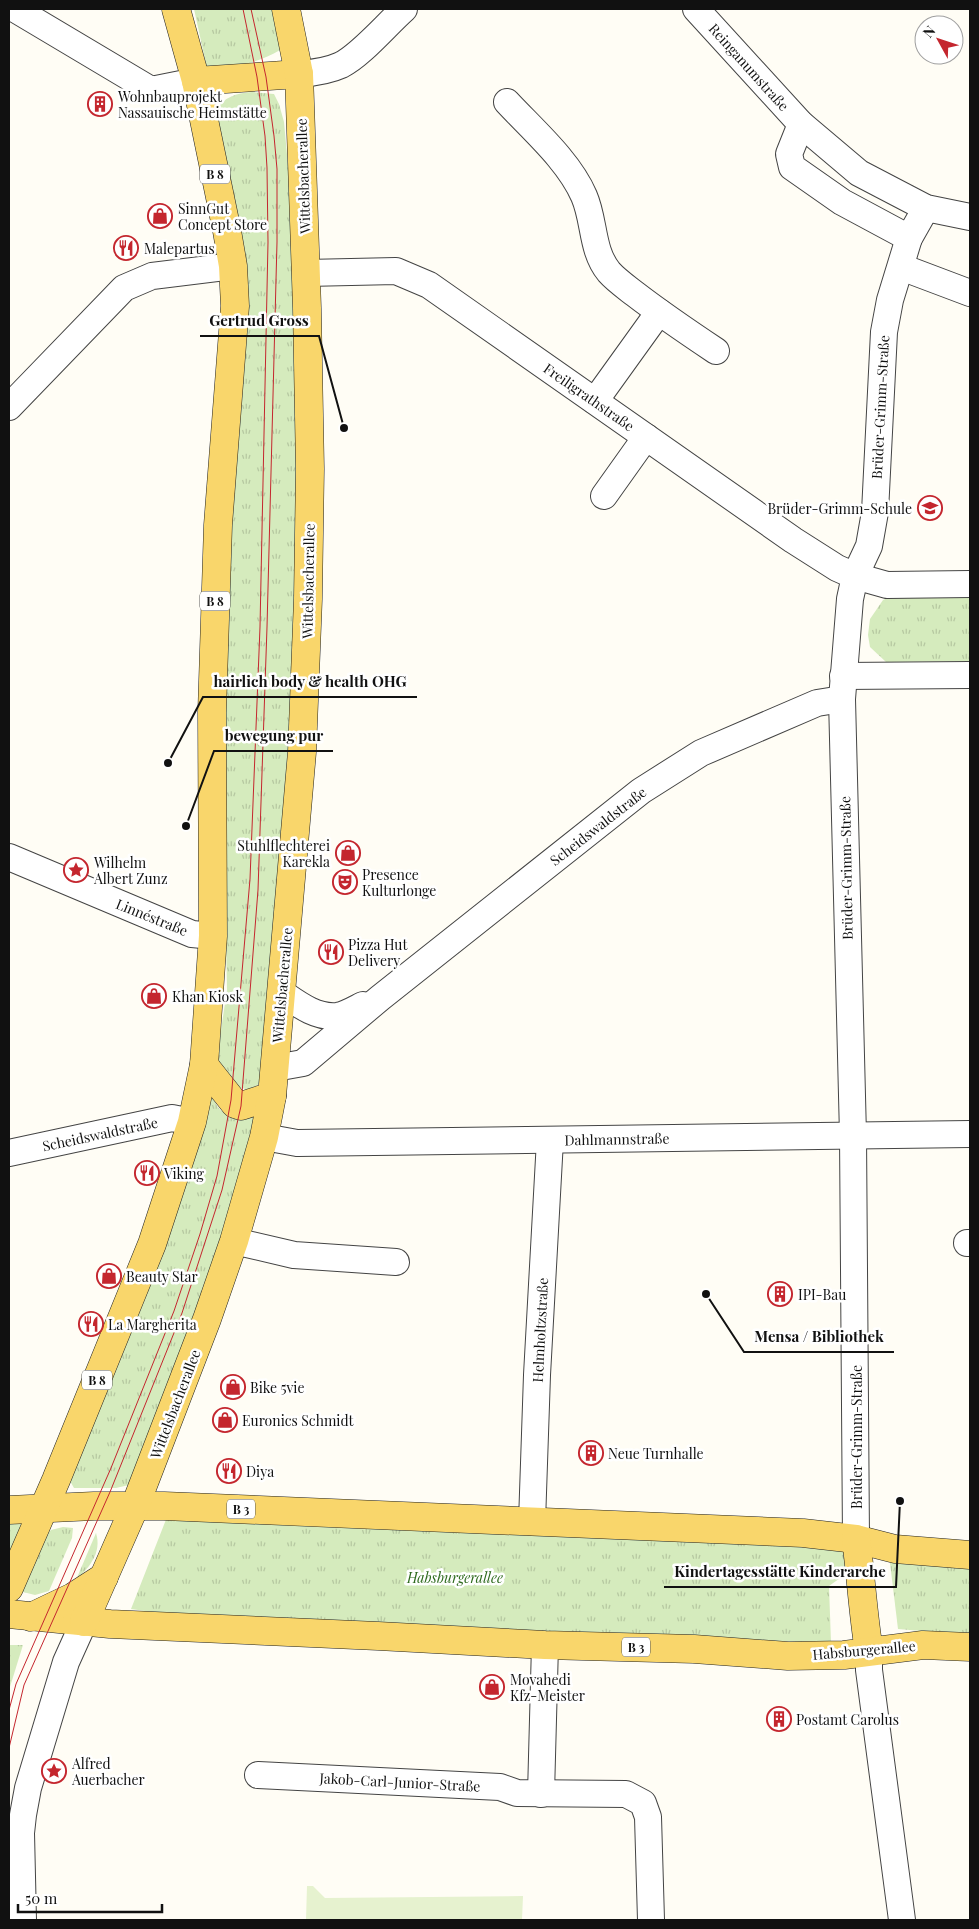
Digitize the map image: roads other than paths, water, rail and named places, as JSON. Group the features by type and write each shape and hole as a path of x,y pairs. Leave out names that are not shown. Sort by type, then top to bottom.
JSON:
{"main road":[{"name":"B 8","path":"44,1509 152,1244 192,1122 204,1065 214,936 212,712 218,525 235,306 234,266 196,81 176,9"},
{"name":"Wittelsbacherallee","path":"84,1622 135,1506 204,1328 234,1241 264,1137 272,1096 302,752 308,599 310,469 299,74 286,9"},
{"path":"196,81 299,74"},
{"path":"204,1065 235,1104 241,1106 272,1096"},
{"path":"85,1506 100,1521 116,1550"},
{"name":"B 3","path":"9,1510 85,1506 135,1506 811,1534 856,1539 895,1549 970,1555"},
{"path":"9,1588 44,1509"},
{"path":"856,1539 864,1621 869,1651"},
{"path":"861,1576 874,1555 882,1551 895,1549"},
{"path":"20,1615 73,1597 104,1576"},
{"name":"Habsburgerallee","path":"20,1615 110,1624 516,1642 545,1645 668,1648 788,1656 844,1655 923,1645 970,1647"}],"street":[{"path":"15,9 152,90 196,81"},
{"path":"299,74 339,66 352,58 404,9"},
{"name":"Reinganumstraße","path":"696,9 801,124 860,173 926,208 970,217"},
{"path":"507,102 562,163 580,189 591,217 595,242 601,261 610,273 658,312 716,351"},
{"path":"801,124 789,154 792,167 842,202 909,238"},
{"name":"Brüder-Grimm-Straße","path":"856,1539 853,1135 842,687 850,599 855,576 869,546 875,512 884,332 890,300 909,238 926,208"},
{"path":"9,407 124,288 152,276 234,266"},
{"path":"901,267 970,293"},
{"name":"Freiligrathstraße","path":"306,273 396,271 429,285 793,540 837,568 855,576 887,585 970,584"},
{"path":"595,402 658,312"},
{"path":"604,496 646,437"},
{"name":"Scheidswaldstraße","path":"275,1068 303,1063 380,998 641,791 701,753 817,703 842,687 970,675"},
{"name":"Linnéstraße","path":"9,857 192,934 214,936"},
{"name":"Scheidswaldstraße","path":"282,993 308,1010 323,1016 338,1016 380,998"},
{"name":"Scheidswaldstraße","path":"9,1154 172,1118 192,1122"},
{"name":"Dahlmannstraße","path":"264,1137 296,1143 970,1134"},
{"name":"Helmholtzstraße","path":"532,1522 537,1375 550,1140"},
{"path":"234,1241 294,1255 396,1262"},
{"name":"Wittelsbacherallee","path":"23,1920 21,1832 28,1788 66,1662 84,1622"},
{"path":"541,1794 545,1645"},
{"path":"869,1651 868,1670 902,1920"},
{"name":"Jakob-Carl-Junior-Straße","path":"258,1775 500,1787 517,1793 626,1794 642,1803 648,1817 651,1920"}],"tram line":[{"path":"9,1710 16,1684 111,1468 174,1311 217,1176 231,1100 250,879 260,627 268,242 265,136 257,77 243,9"},
{"path":"9,1748 24,1685 110,1492 182,1313 222,1190 241,1106 258,890 277,242 277,169 274,136 266,77 251,9"}],"place":[{"name":"Wohnbauprojekt Nassauische Heimstätte","path":"100,104"},
{"name":"SinnGut Concept Store","path":"160,216"},
{"name":"Malepartus","path":"126,248"},
{"name":"Gertrud Gross","path":"344,428"},
{"name":"Brüder-Grimm-Schule","path":"930,508"},
{"name":"hairlich body & health OHG","path":"168,763"},
{"name":"bewegung pur","path":"186,826"},
{"name":"Stuhlflechterei Karekla","path":"348,853"},
{"name":"Wilhelm Albert Zunz","path":"76,870"},
{"name":"Presence Kulturlonge","path":"345,882"},
{"name":"Pizza Hut Delivery","path":"331,952"},
{"name":"Khan Kiosk","path":"154,996"},
{"name":"Viking","path":"147,1173"},
{"name":"Beauty Star","path":"109,1276"},
{"name":"Mensa / Bibliothek","path":"706,1294"},
{"name":"IPI-Bau","path":"780,1294"},
{"name":"La Margherita","path":"91,1324"},
{"name":"Bike 5vie","path":"233,1387"},
{"name":"Euronics Schmidt","path":"225,1420"},
{"name":"Neue Turnhalle","path":"591,1453"},
{"name":"Diya","path":"229,1471"},
{"name":"Kindertagesstätte Kinderarche","path":"900,1501"},
{"name":"Movahedi Kfz-Meister","path":"492,1687"},
{"name":"Postamt Carolus","path":"779,1719"},
{"name":"Alfred Auerbacher","path":"54,1771"}]}
